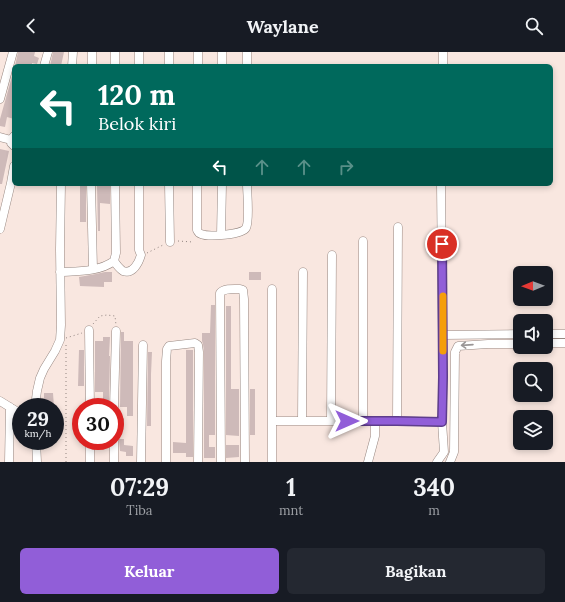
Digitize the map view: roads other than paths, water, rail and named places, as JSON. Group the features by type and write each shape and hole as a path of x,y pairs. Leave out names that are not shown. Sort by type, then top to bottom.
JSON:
{"street":[{"path":"0,99 13,52"},
{"path":"45,64 48,52"},
{"path":"72,64 73,52"},
{"path":"92,52 92,64"},
{"path":"115,52 115,64"},
{"path":"138,64 139,52"},
{"path":"169,52 169,64"},
{"path":"198,52 198,64"},
{"path":"222,52 222,64"},
{"path":"246,52 247,64"},
{"path":"443,52 443,64"},
{"path":"0,137 12,141"},
{"path":"0,229 12,177"},
{"path":"36,398 40,378 44,368 60,340 61,186"},
{"path":"92,186 93,269"},
{"path":"60,272 93,269 106,266 114,261 116,253 115,186"},
{"path":"114,261 122,270 127,272 131,271 139,262 141,255 139,250 139,186"},
{"path":"169,186 170,242"},
{"path":"197,186 196,224 198,232 201,234 221,235 245,230 248,219 247,186"},
{"path":"221,235 222,186"},
{"path":"437,462 444,452 442,422 442,186"},
{"path":"397,421 398,227"},
{"path":"362,421 363,241"},
{"path":"331,421 332,255"},
{"path":"302,421 303,272"},
{"path":"222,462 220,294 221,291 224,290 240,289 243,290 244,299 245,462"},
{"path":"272,289 272,462"},
{"path":"90,330 90,398"},
{"path":"114,398 116,331"},
{"path":"487,334 488,344"},
{"path":"443,335 513,334"},
{"path":"553,334 565,334"},
{"path":"166,462 167,349 170,346 195,343 198,346 199,352 198,462"},
{"path":"553,344 565,343"},
{"path":"450,462 454,452 454,377 455,352 458,346 513,344"},
{"path":"141,462 143,345"},
{"path":"443,377 454,377"},
{"path":"0,400 10,407 9,462"},
{"path":"272,421 442,422"},
{"path":"368,462 375,436 375,421"},
{"path":"36,450 37,462"},
{"path":"90,450 90,462"},
{"path":"114,450 114,462"},
{"path":"444,452 454,452"}]}
